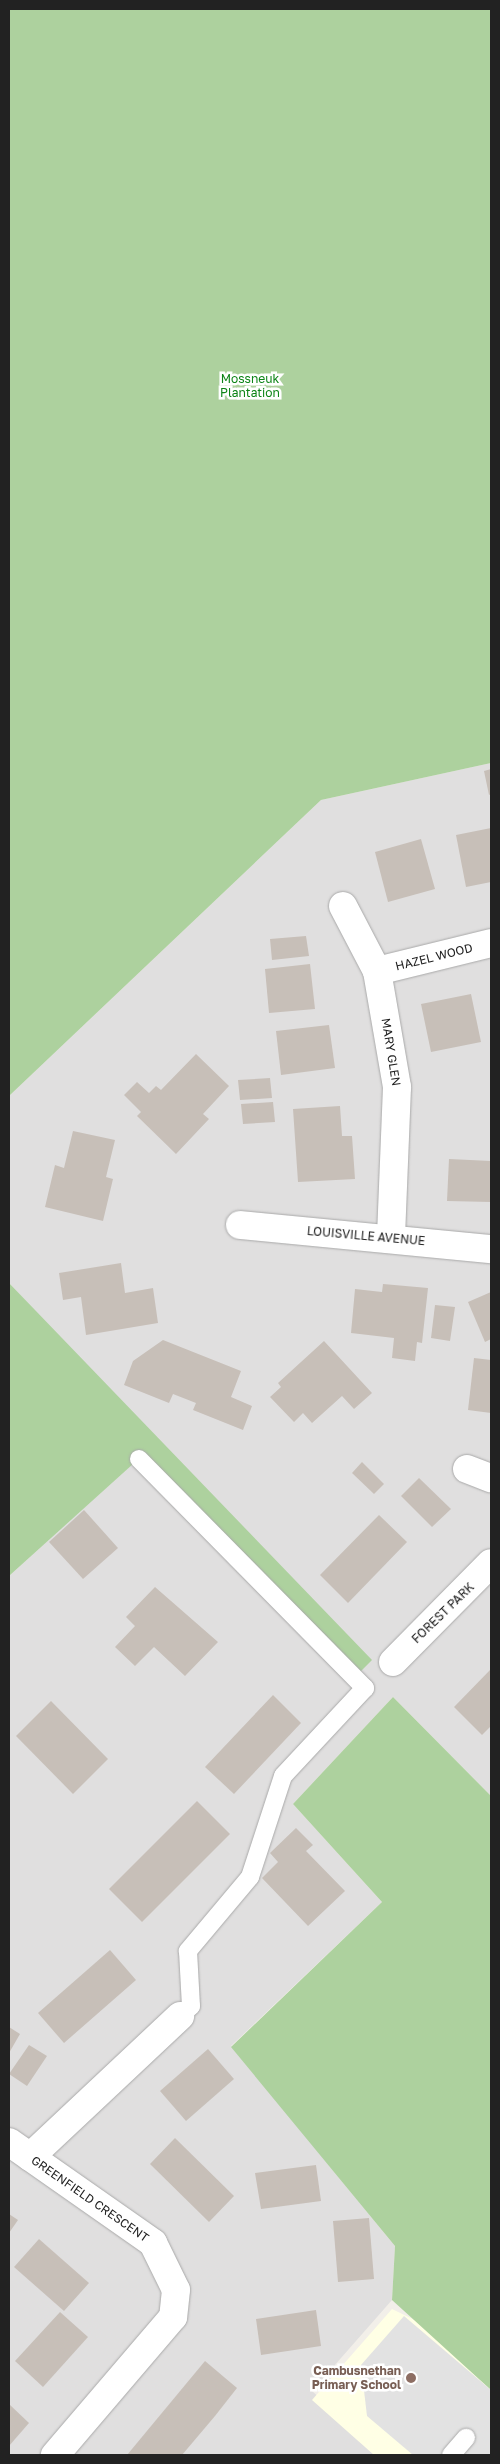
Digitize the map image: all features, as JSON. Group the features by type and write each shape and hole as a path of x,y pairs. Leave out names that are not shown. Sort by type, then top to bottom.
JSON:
{"street":[{"name":"MARY GLEN","path":"343,906 377,971 397,1087 390,1237"},
{"name":"HAZEL WOOD","path":"377,971 491,943"},
{"name":"LOUISVILLE AVENUE","path":"240,1225 390,1237 491,1249"},
{"name":"FOREST PARK","path":"394,1662 491,1564"},
{"path":"19,2150 180,2016"},
{"name":"GREENFIELD CRESCENT","path":"19,2150 153,2243 176,2290 173,2317 55,2455"}],"lane":[{"path":"139,1459 366,1688 283,1776 250,1877 188,1951 191,2006 180,2016"},
{"path":"451,2455 466,2438"}],"shaded area":[{"path":"491,763 491,1796 393,1697 293,1804 382,1902 231,2046 395,2246 392,2300 312,2391 383,2455 9,2455 9,1576 157,1442 9,1283 9,1096 321,800"},
{"name":"Cambusnethan Primary School","path":"392,2309 491,2357 491,2455 374,2455 312,2400"},
{"name":"Cambusnethan Primary School","path":"404,2316 491,2390 491,2455 413,2455 367,2416 361,2365"}],"green space":[{"name":"Mossneuk Plantation","path":"9,9 491,9 491,763 321,800 9,1096"},
{"path":"9,1283 372,1660 359,1673 143,1455 9,1576"},
{"path":"393,1697 491,1796 491,2390 392,2300 395,2246 231,2047 382,1902 293,1804"}],"building":[{"path":"491,769 491,794 489,795 484,771"},
{"path":"491,828 491,882 466,887 456,835"},
{"path":"421,839 435,889 388,902 375,852"},
{"path":"306,936 309,956 272,960 270,939"},
{"path":"310,964 315,1009 269,1013 265,969"},
{"path":"471,994 481,1042 431,1052 421,1004"},
{"path":"329,1025 335,1068 281,1075 276,1031"},
{"path":"196,1054 229,1086 203,1114 209,1119 176,1154 137,1116 141,1112 124,1095 137,1082 149,1093 156,1086 161,1090"},
{"path":"270,1078 272,1098 240,1100 238,1080"},
{"path":"273,1102 275,1122 243,1124 241,1104"},
{"path":"340,1106 342,1136 352,1136 355,1179 298,1182 293,1109"},
{"path":"73,1131 115,1140 106,1177 113,1179 103,1221 45,1207 55,1165 64,1168"},
{"path":"449,1159 491,1161 491,1202 447,1201"},
{"path":"121,1263 125,1293 153,1288 158,1323 86,1335 81,1297 63,1300 59,1273"},
{"path":"383,1284 428,1288 422,1343 417,1342 415,1361 392,1358 394,1338 351,1333 355,1289 382,1292"},
{"path":"491,1292 491,1339 485,1342 468,1302"},
{"path":"435,1305 455,1307 450,1341 431,1338"},
{"path":"163,1340 241,1371 231,1397 252,1406 243,1430 193,1410 196,1403 173,1394 169,1403 124,1385 133,1361"},
{"path":"324,1341 372,1393 354,1409 342,1396 312,1423 303,1413 294,1422 270,1397 281,1387 278,1383"},
{"path":"474,1358 491,1360 491,1413 468,1410"},
{"path":"362,1462 384,1484 374,1494 352,1473"},
{"path":"419,1478 451,1509 432,1527 401,1496"},
{"path":"84,1510 118,1548 83,1579 49,1542"},
{"path":"379,1515 407,1542 348,1603 320,1575"},
{"path":"155,1587 218,1642 185,1676 154,1647 135,1666 115,1647 135,1626 126,1617"},
{"path":"491,1669 491,1726 482,1735 454,1707"},
{"path":"273,1695 301,1723 234,1794 205,1767"},
{"path":"51,1701 108,1759 73,1794 16,1736"},
{"path":"197,1801 230,1834 142,1922 109,1889"},
{"path":"296,1828 313,1845 306,1851 345,1891 308,1926 262,1878 278,1862 270,1853"},
{"path":"110,1950 136,1980 64,2043 38,2013"},
{"path":"9,2027 20,2034 9,2053"},
{"path":"29,2045 47,2056 27,2086 9,2074"},
{"path":"208,2049 234,2079 186,2121 160,2091"},
{"path":"175,2138 234,2196 209,2222 150,2164"},
{"path":"316,2165 321,2201 261,2209 255,2173"},
{"path":"9,2214 18,2220 9,2233"},
{"path":"369,2218 374,2279 338,2282 333,2221"},
{"path":"39,2239 89,2283 64,2311 14,2267"},
{"path":"316,2310 321,2346 261,2355 256,2319"},
{"path":"60,2312 88,2337 43,2387 15,2361"},
{"path":"205,2361 237,2388 215,2416 182,2455 127,2455"},
{"path":"9,2404 29,2423 9,2446"}],"place":[{"name":"Cambusnethan Primary School","path":"411,2378"}]}
